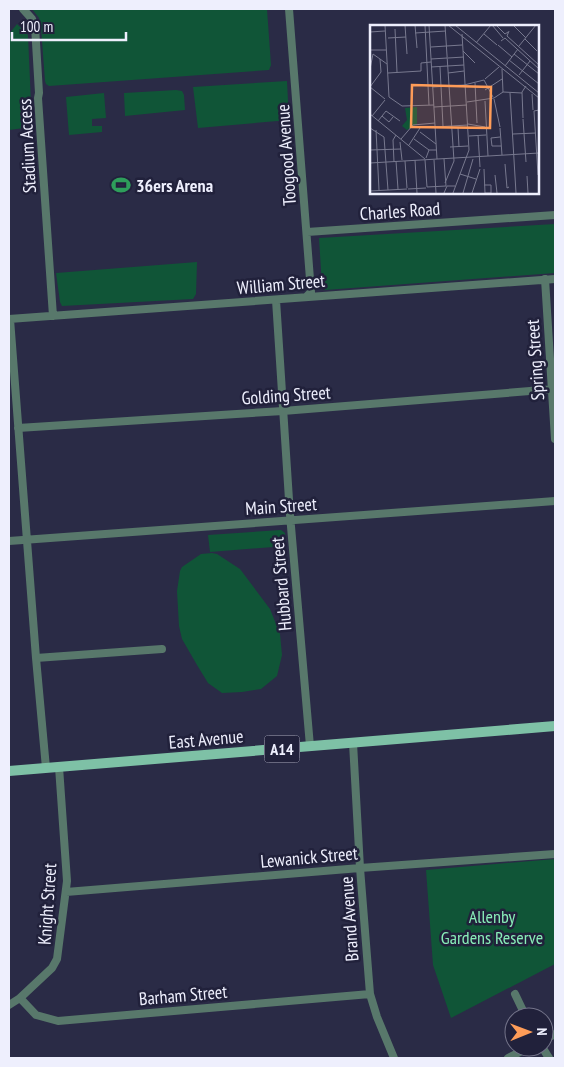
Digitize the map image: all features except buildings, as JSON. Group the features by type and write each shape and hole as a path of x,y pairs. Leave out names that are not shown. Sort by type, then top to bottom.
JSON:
{"main road":[{"name":"East Avenue","path":"9,771 555,726"}],"street":[{"name":"Stadium Access","path":"23,9 32,19 35,26 53,316"},
{"name":"Toogood Avenue","path":"289,9 311,292 306,297"},
{"name":"Charles Road","path":"307,232 555,215"},
{"name":"Spring Street","path":"545,279 555,439"},
{"name":"William Street","path":"10,319 555,279"},
{"name":"Hubbard Street","path":"276,300 282,410 310,746"},
{"path":"10,319 46,768"},
{"name":"Golding Street","path":"18,428 553,390"},
{"name":"Main Street","path":"9,542 555,501"},
{"path":"36,658 162,649"},
{"name":"Brand Avenue","path":"353,743 370,994 394,1058"},
{"name":"Knight Street","path":"20,998 52,968 57,959 67,881 59,767"},
{"name":"Lewanick Street","path":"66,892 555,854"},
{"name":"Barham Street","path":"20,998 36,1015 58,1021 370,994"},
{"path":"515,994 521,1007"},
{"path":"9,1005 20,998"}],"green space":[{"path":"32,9 267,9 271,65 269,70 49,86 45,81 41,27 39,18"},
{"path":"17,24 28,35 32,127 9,130 9,34"},
{"path":"287,81 289,120 198,128 193,87"},
{"path":"182,91 184,95 185,110 125,116 124,93"},
{"path":"104,93 106,118 92,119 92,126 102,126 102,132 69,135 66,97"},
{"path":"555,224 555,273 325,290 322,286 319,238"},
{"path":"197,262 196,294 193,299 62,306 60,302 56,273"},
{"path":"281,530 285,533 286,546 210,552 208,535"},
{"path":"201,554 217,554 240,569 270,609 280,634 282,655 277,676 261,689 222,693 208,683 182,639 179,626 177,591 180,571 182,567"},
{"name":"Allenby Gardens Reserve","path":"555,859 555,964 451,1018 433,965 426,870"}],"place":[{"name":"36ers Arena","path":"121,185"}]}
